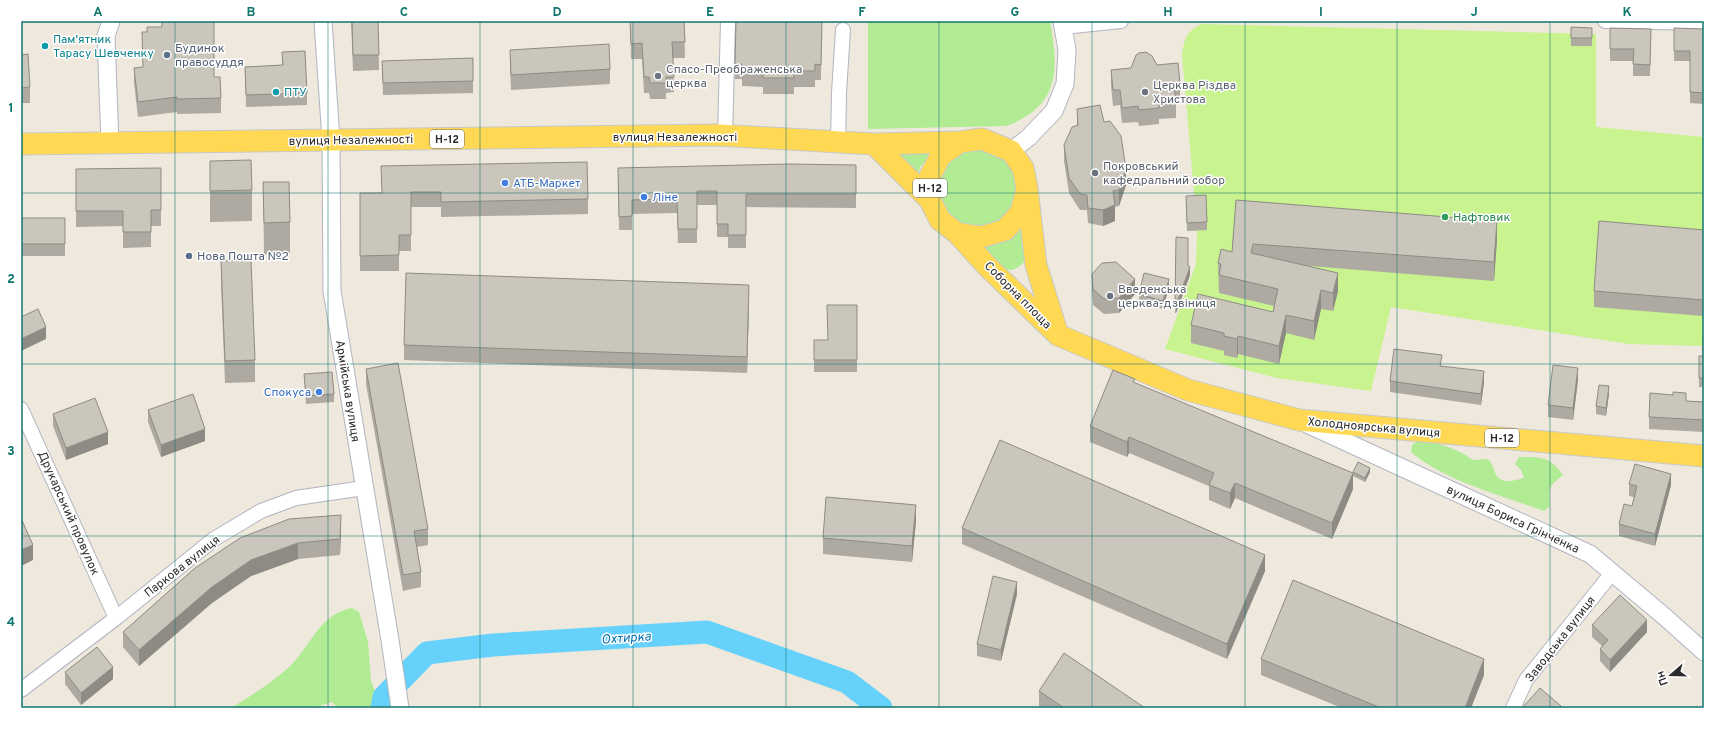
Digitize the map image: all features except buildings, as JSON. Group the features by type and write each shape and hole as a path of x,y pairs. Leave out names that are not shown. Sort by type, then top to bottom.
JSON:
{"main road":[{"name":"вулиця Незалежності","path":"21,144 725,136 874,144"},
{"name":"Соборна площа","path":"874,144 960,142 982,138 1011,151 1023,168 1027,188 1036,265 1058,335"},
{"name":"Соборна площа","path":"930,200 930,176 933,169 941,155 960,142"},
{"name":"Соборна площа","path":"874,144 930,200 940,220 958,233 988,267 1058,335"},
{"name":"Соборна площа","path":"958,233 981,237 1004,230 1021,212 1027,188"},
{"name":"Холодноярська вулиця","path":"1058,335 1188,390 1299,420 1704,456"}],"street":[{"path":"110,144 106,36 111,21"},
{"name":"Армійська вулиця","path":"323,21 331,140 332,291 400,708"},
{"path":"725,136 728,21"},
{"path":"1011,151 1028,138 1054,111 1065,84 1067,50 1062,24 1121,21"},
{"path":"1605,21 1704,23"},
{"path":"838,142 843,30"},
{"name":"Друкарський провулок","path":"21,409 116,618"},
{"name":"вулиця Бориса Грінченка","path":"1299,420 1590,554 1704,652"},
{"name":"Паркова вулиця","path":"21,690 116,618 214,539 261,511 296,498 364,488"},
{"name":"Заводська вулиця","path":"1512,708 1526,680 1612,573"}],"green space":[{"path":"868,21 1050,21 1055,56 1052,85 1046,97 1037,108 1024,118 1006,126 868,129"},
{"name":"Нафтовик","path":"1201,24 1596,34 1596,127 1704,137 1704,346 1629,344 1391,307 1371,391 1277,378 1165,349 1196,264 1197,231 1187,231 1186,205 1195,204 1182,55 1187,36 1192,30"},
{"path":"982,148 1001,156 1011,166 1016,181 1016,188 1010,207 1000,219 986,226 972,226 958,221 947,211 940,196 940,176 946,165 955,154"},
{"path":"894,149 936,149 920,167 917,178"},
{"path":"1022,227 1025,254 1024,262 1017,268 1011,270 1005,269 994,261 979,243"},
{"path":"1425,440 1456,450 1473,460 1488,459 1492,464 1496,475 1503,480 1511,481 1524,478 1521,470 1515,464 1519,457 1533,457 1549,461 1554,464 1563,475 1550,488 1550,506 1544,511 1456,479 1424,462 1411,452 1412,445 1418,441"},
{"path":"352,608 359,612 368,642 371,681 382,708 338,708 332,702 313,708 231,708 261,689 288,668 323,624 331,617 341,611"}],"waterway":[{"name":"Охтирка","path":"382,708 384,697 427,653 493,645 707,632 847,682 881,708"}],"place":[{"name":"Пам'ятник Тарасу Шевченку","path":"45,46"},
{"name":"Будинок правосуддя","path":"167,55"},
{"name":"Спасо-Преображенська церква","path":"658,76"},
{"name":"ПТУ","path":"276,92"},
{"name":"Церква Різдва Христова","path":"1145,92"},
{"name":"Покровський кафедральний собор","path":"1095,173"},
{"name":"АТБ-Маркет","path":"505,183"},
{"name":"Ліне","path":"644,197"},
{"name":"Нафтовик","path":"1445,217"},
{"name":"Нова Пошта №2","path":"189,256"},
{"name":"Введенська церква-дзвіниця","path":"1110,296"},
{"name":"Спокуса","path":"319,392"}]}
